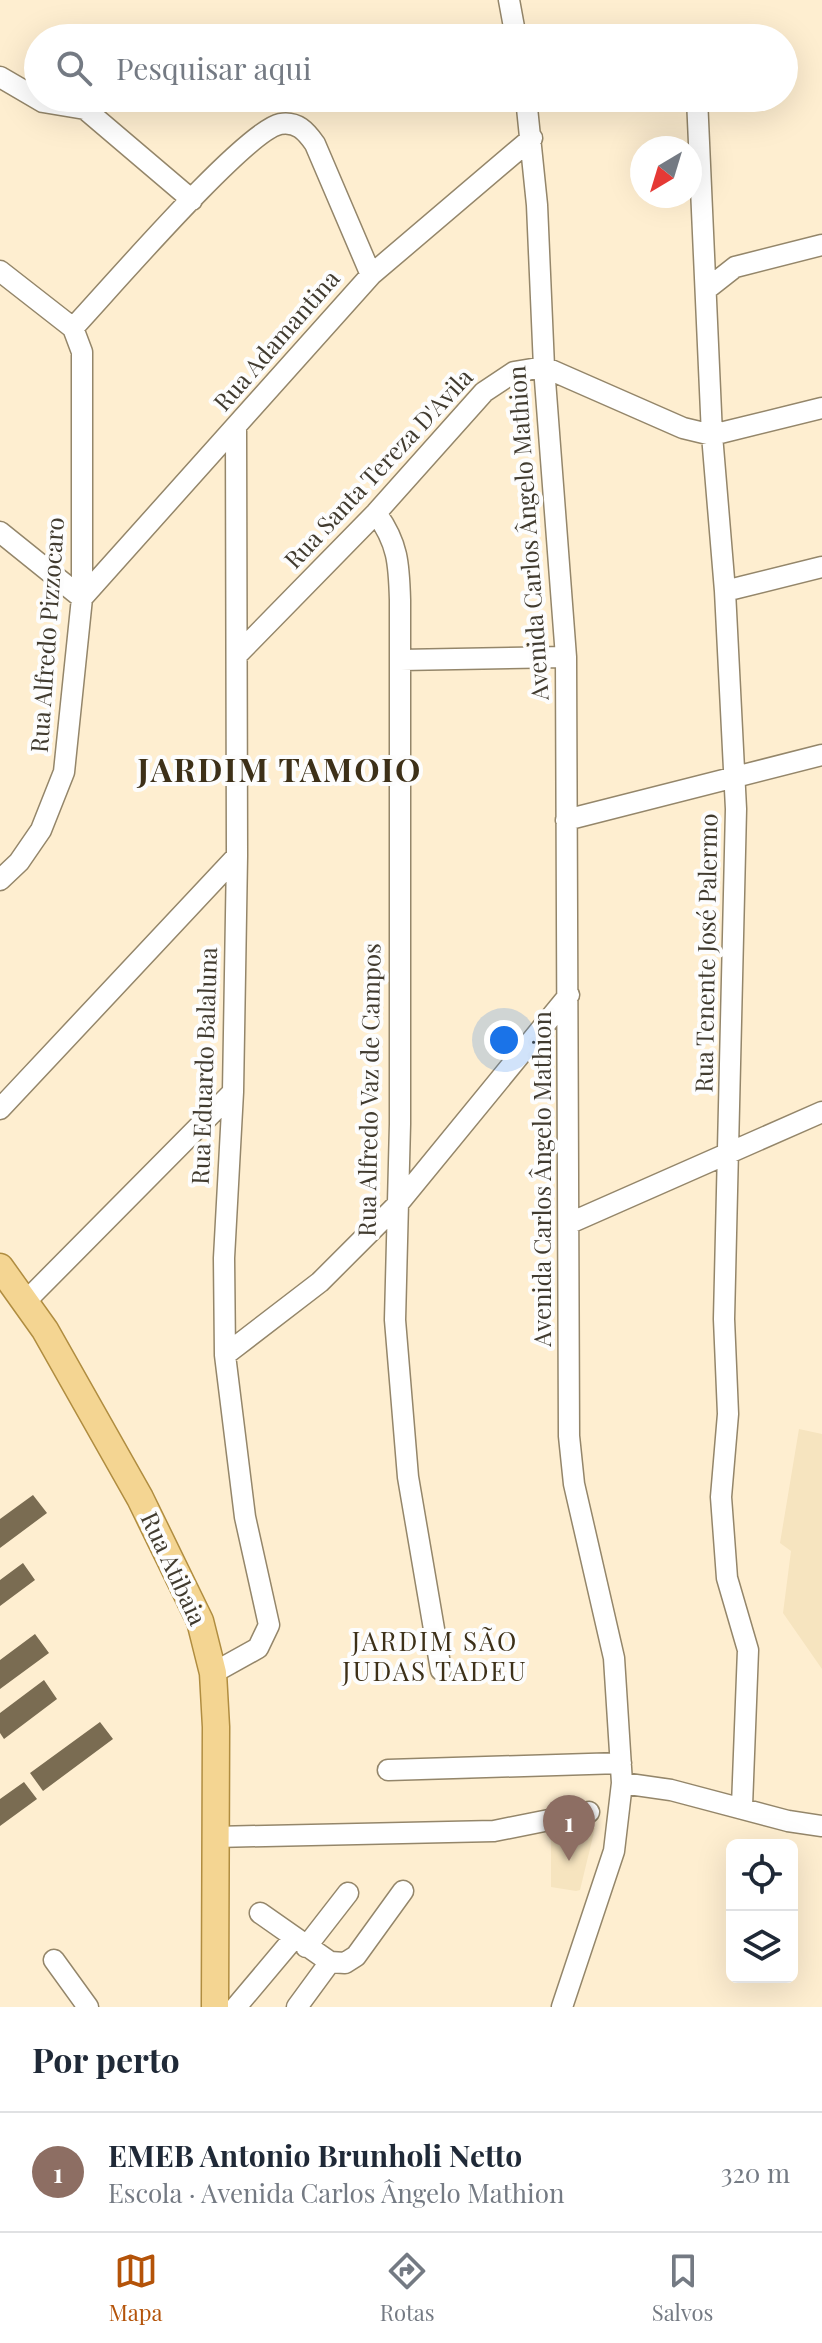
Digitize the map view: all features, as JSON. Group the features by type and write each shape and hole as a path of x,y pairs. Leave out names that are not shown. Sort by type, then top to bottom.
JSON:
{"main road":[{"name":"Rua Atibaia","path":"0,1267 26,1301 170,1556 200,1621 213,1673 215,2007"}],"street":[{"path":"509,0 513,24"},
{"path":"0,77 24,91"},
{"path":"89,112 192,200"},
{"name":"Avenida Carlos Ângelo Mathion","path":"528,112 566,657 569,1436 574,1484 614,1658 621,1773 614,1851 562,2007"},
{"name":"Rua Tenente José Palermo","path":"698,112 712,435 725,591 736,809 724,1319 728,1414 721,1497 727,1578 748,1650 749,1690 742,1806"},
{"path":"0,271 73,328 192,200 254,139 276,125 294,124 315,144 371,275"},
{"name":"Rua Adamantina","path":"82,598 371,275 532,138"},
{"path":"707,289 735,267 822,245"},
{"name":"Rua Alfredo Pizzocaro","path":"0,880 19,862 41,830 64,772 82,598 83,553 82,352 73,328"},
{"path":"544,367 683,428 712,435 822,408"},
{"name":"Rua Santa Tereza D'Avila","path":"237,655 376,513 484,392 514,372 544,367"},
{"name":"Rua Eduardo Balaluna","path":"213,1673 258,1648 269,1625 245,1517 225,1355 224,1258 233,1092 237,856 236,428"},
{"name":"Rua Alfredo Vaz de Campos","path":"376,513 392,534 398,563 401,660 398,1204 394,1259 400,1404 441,1670"},
{"path":"0,532 82,598"},
{"path":"83,553 100,553 130,546"},
{"path":"725,591 822,567"},
{"path":"401,660 566,657"},
{"path":"566,820 822,755"},
{"path":"0,1109 237,856"},
{"path":"225,1355 320,1282 398,1204 569,995"},
{"path":"26,1301 233,1092"},
{"path":"570,1223 822,1112"},
{"path":"388,1770 621,1773 788,1821 822,1826"},
{"path":"215,1837 494,1831 589,1812"},
{"path":"260,1913 330,1962 345,1963 356,1956 403,1891"},
{"path":"236,2007 348,1893"},
{"path":"54,1960 88,2007"},
{"path":"297,2007 330,1962"}],"shaded area":[{"path":"799,1429 822,1434 822,1669 783,1613 791,1551 780,1543"},
{"path":"568,1826 595,1828 580,1890 576,1891 551,1887 551,1830"}],"building":[{"path":"33,1495 47,1513 0,1548 0,1519"},
{"path":"23,1563 35,1580 0,1606 0,1580"},
{"path":"35,1634 49,1653 0,1689 0,1660"},
{"path":"44,1680 57,1699 4,1739 0,1733 0,1713"},
{"path":"100,1722 113,1739 43,1791 30,1773"},
{"path":"24,1782 37,1799 0,1826 0,1799"}],"place":[{"name":"EMEB Antonio Brunholi Netto","path":"569,1861"}],"district":[{"name":"JARDIM TAMOIO","path":"280,771"},
{"name":"JARDIM SÃO JUDAS TADEU","path":"435,1657"}]}
